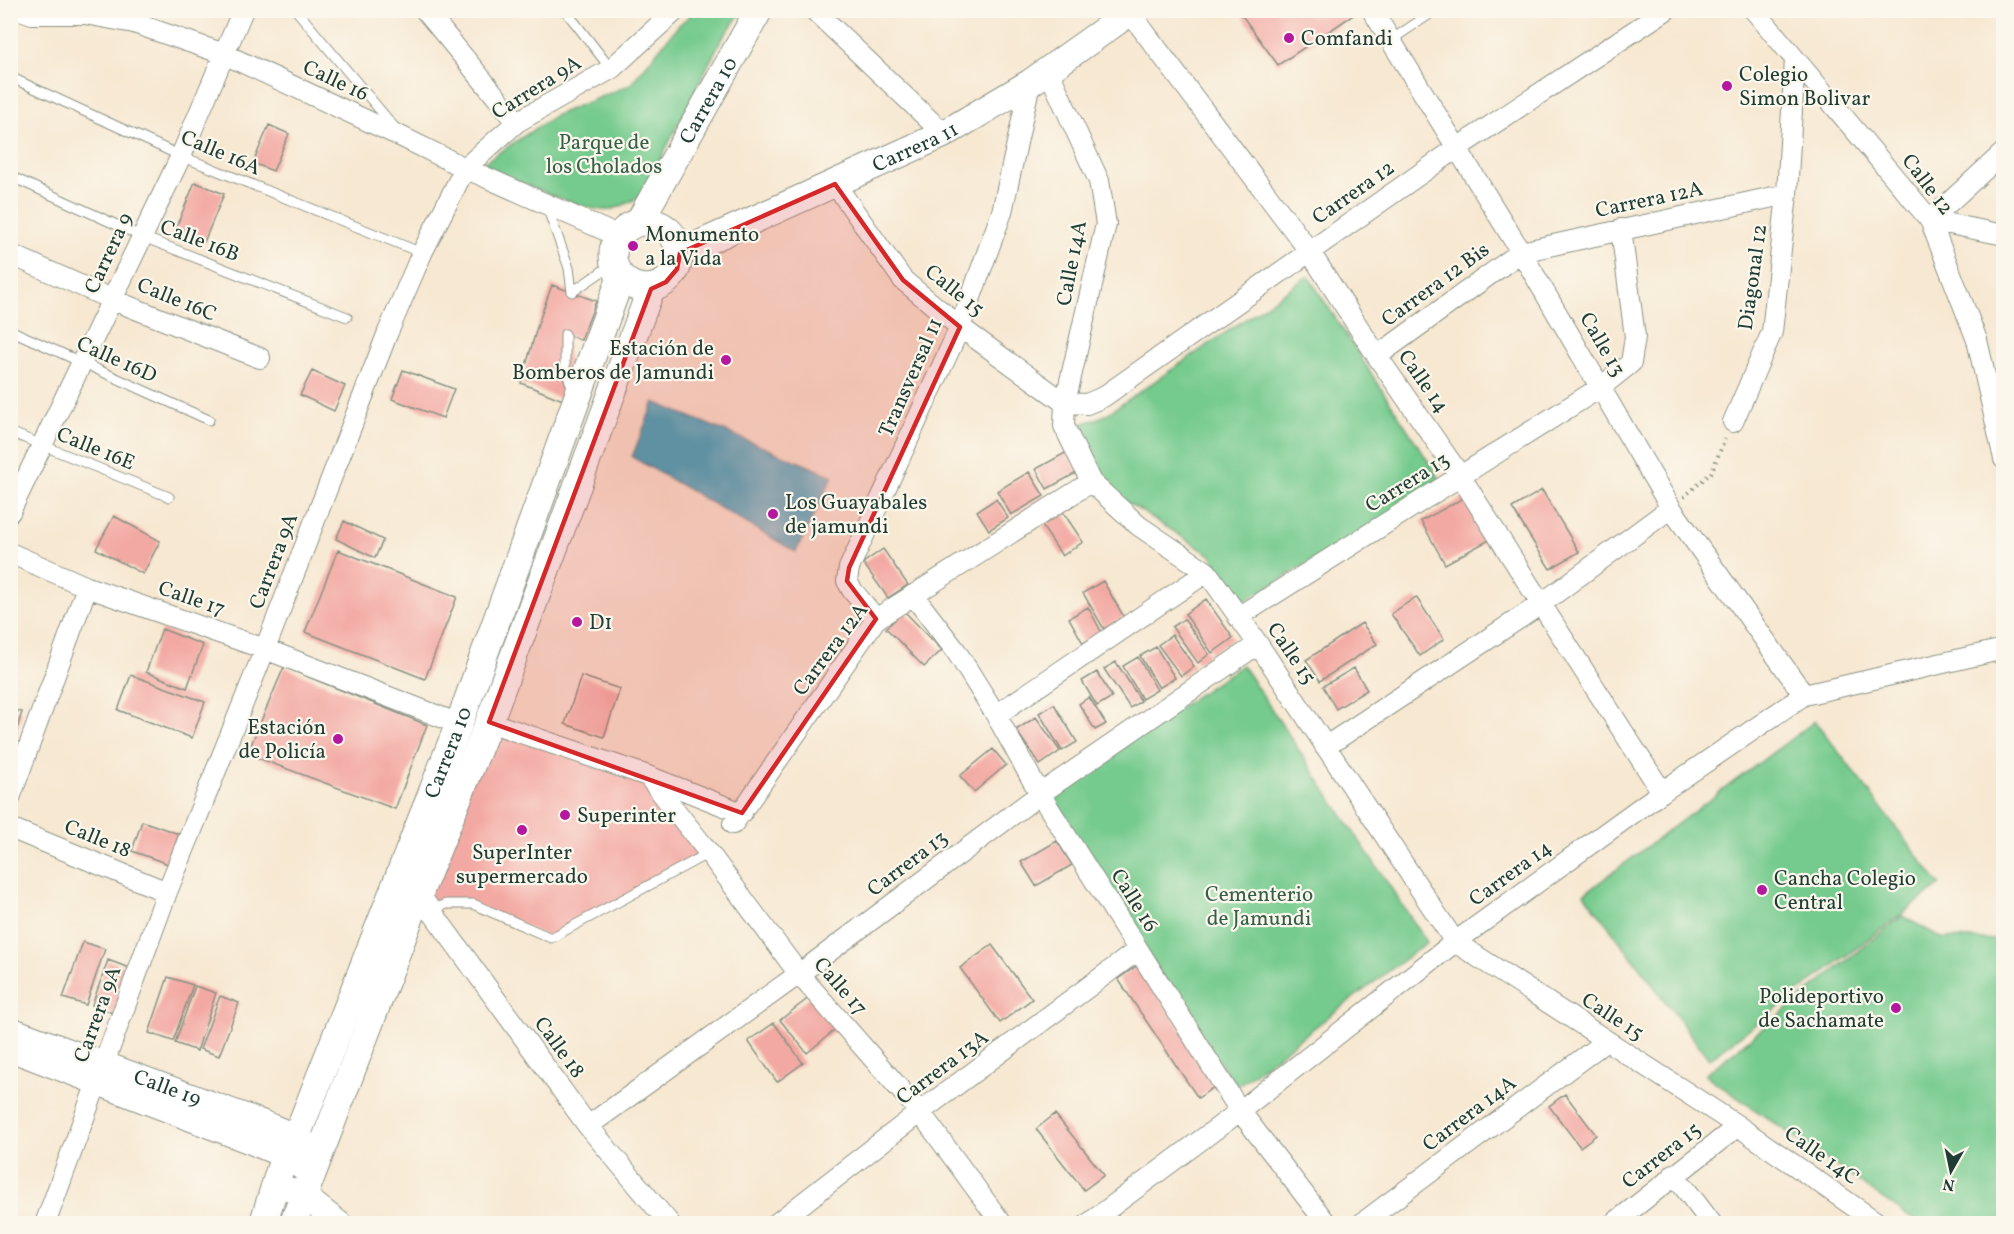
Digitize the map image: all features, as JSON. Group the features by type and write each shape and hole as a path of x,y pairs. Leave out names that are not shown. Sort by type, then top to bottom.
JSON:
{"main road":[{"name":"Carrera 10","path":"629,229 759,10"},
{"name":"Carrera 11","path":"680,253 945,134 1039,76 1130,11"},
{"path":"652,222 666,228 675,239 680,253 677,269 666,282 651,289 634,287 617,271 613,249 629,229 652,222"},
{"name":"Carrera 10","path":"262,1224 289,1146 299,1130 459,724 576,400 617,271"},
{"name":"Carrera 10","path":"293,1224 311,1174 425,902 489,722 651,289"}],"street":[{"name":"Calle 16","path":"21,10 32,14 86,14 134,23 224,54 546,204 629,229"},
{"name":"Carrera 9","path":"10,512 181,156 243,10"},
{"path":"425,10 517,122"},
{"name":"Carrera 9A","path":"45,1224 167,892 265,649 388,332 422,254 465,168 517,122 611,69 676,10"},
{"path":"814,10 945,134"},
{"name":"Calle 13","path":"1372,10 1521,252 1671,508 1804,695"},
{"name":"Carrera 12","path":"1065,403 1087,404 1103,397 1457,148 1666,10"},
{"name":"Calle 12","path":"1754,10 1930,220 1977,340 2004,459"},
{"name":"Calle 14","path":"1130,11 1310,252 1377,356 1461,477 1662,792"},
{"name":"Diagonal 12","path":"1733,422 1772,332 1787,194 1795,59"},
{"name":"Transversal 11","path":"876,620 847,581 849,568 960,327 1002,212 1039,76"},
{"name":"Calle 14A","path":"1039,76 1099,181 1106,224 1065,403"},
{"path":"1930,220 2004,152"},
{"name":"Calle 15","path":"835,184 903,280 960,327 1065,403 1064,426 1091,482 1139,526 1207,572 1258,644 1455,942 1738,1126"},
{"name":"Carrera 12A","path":"1521,252 1787,194"},
{"path":"1930,220 2004,235"},
{"name":"Carrera 13","path":"1238,617 1601,387 1631,363 1635,338 1621,229"},
{"name":"Carrera 12 Bis","path":"1377,356 1521,252"},
{"name":"Calle 16C","path":"10,254 113,300 260,358"},
{"name":"Carrera 12A","path":"648,776 737,819 876,620 1091,482"},
{"path":"1325,747 1541,604 1671,508"},
{"name":"Calle 17","path":"10,553 87,586 265,649 459,724"},
{"path":"996,715 1207,572"},
{"path":"10,798 87,586"},
{"name":"Calle 16","path":"913,595 956,651 996,715 1040,794 1240,1111 1327,1224"},
{"name":"Carrera 13","path":"588,1126 799,974 1040,794 1258,644"},
{"name":"Carrera 14","path":"1088,1224 1240,1111 1455,942 1662,792 1804,695 2004,649"},
{"path":"489,722 648,776"},
{"name":"Calle 17","path":"648,776 709,853 799,974 920,1113 1002,1224"},
{"name":"Calle 18","path":"10,828 167,892"},
{"name":"Calle 18","path":"425,902 588,1126 670,1224"},
{"name":"Carrera 13A","path":"776,1224 1138,950"},
{"name":"Calle 19","path":"10,1029 101,1073 289,1146 311,1174 340,1224"},
{"name":"Carrera 14A","path":"1362,1224 1606,1041"},
{"name":"Calle 19","path":"10,1049 101,1073"},
{"name":"Carrera 15","path":"1613,1224 1738,1126"},
{"name":"Calle 14C","path":"1738,1126 1879,1224"},
{"name":"Calle 19","path":"276,1184 311,1174"},
{"path":"1674,1174 1712,1224"}],"lane":[{"path":"296,10 402,137"},
{"path":"565,10 611,69"},
{"path":"1391,40 1436,10"},
{"name":"Calle 16A","path":"10,77 181,156 422,254"},
{"name":"Calle 16B","path":"10,176 143,237 347,317"},
{"path":"546,204 569,268 572,292 617,271"},
{"name":"Calle 16D","path":"10,330 209,420"},
{"path":"565,334 565,368 576,400"},
{"name":"Calle 16E","path":"10,432 169,497"},
{"path":"425,902 473,904 551,938 709,853"}],"path":[{"path":"1671,508 1711,473 1733,422"}],"highlighted area":[{"path":"835,184 903,280 960,327 849,568 847,581 876,619 742,813 489,722 651,289 666,282 677,269 680,253"}],"green space":[{"name":"Parque de los Cholados","path":"695,11 742,11 720,42 642,196 612,209 597,209 564,200 480,165 556,115 630,85 678,26"},
{"path":"1308,276 1443,484 1241,603 1211,555 1095,482 1070,428 1104,416"},
{"name":"Cementerio de Jamundi","path":"1242,665 1427,942 1236,1087 1044,800"},
{"name":"Cancha Colegio Central","path":"1815,721 1940,885 1709,1059 1584,894"},
{"name":"Polideportivo de Sachamate","path":"1902,916 1942,938 2003,940 2003,1223 1918,1223 1705,1075"}],"water":[{"name":"Los Guayabales de jamundi","path":"654,402 833,476 796,552 632,457"}],"building":[{"name":"Comfandi","path":"1238,10 1361,10 1278,65"},
{"path":"269,125 289,134 273,171 253,163"},
{"path":"195,182 224,194 204,242 175,230"},
{"path":"552,285 596,301 581,340 565,334 575,405 521,383"},
{"path":"403,370 454,389 443,418 392,399"},
{"path":"312,371 345,386 334,411 300,395"},
{"path":"1067,452 1078,472 1047,489 1036,469"},
{"path":"1029,472 1044,496 1011,515 997,491"},
{"path":"1542,490 1579,552 1550,569 1512,508"},
{"path":"1469,495 1493,538 1445,564 1421,521"},
{"path":"996,499 1008,518 989,530 977,511"},
{"path":"1063,512 1083,542 1062,556 1042,526"},
{"path":"114,516 160,541 143,574 96,549"},
{"path":"344,521 383,540 375,558 336,539"},
{"path":"883,549 908,585 888,598 863,563"},
{"path":"338,550 457,597 425,679 305,632"},
{"path":"1103,581 1124,617 1104,629 1083,593"},
{"path":"1416,597 1444,639 1420,656 1391,614"},
{"path":"1206,599 1233,638 1212,653 1185,614"},
{"path":"1088,607 1102,633 1083,643 1069,618"},
{"path":"904,611 942,650 924,667 886,628"},
{"path":"1184,619 1209,654 1198,663 1172,627"},
{"path":"1362,623 1377,644 1320,681 1306,660"},
{"path":"162,629 203,645 187,688 146,672"},
{"path":"1172,635 1194,666 1181,676 1158,645"},
{"path":"1156,647 1175,678 1159,688 1140,656"},
{"path":"1138,657 1157,690 1142,699 1123,666"},
{"path":"1116,662 1141,701 1130,708 1104,669"},
{"name":"Estación de Policía","path":"284,667 427,725 395,809 247,754"},
{"path":"1354,668 1367,690 1336,709 1323,686"},
{"path":"1097,672 1112,697 1097,706 1082,681"},
{"path":"131,675 205,702 192,738 118,710"},
{"path":"581,676 620,689 604,737 565,724"},
{"path":"1089,697 1106,724 1095,730 1079,704"},
{"path":"1054,704 1077,742 1062,751 1039,713"},
{"path":"10,709 22,712 11,749 10,749"},
{"path":"1036,717 1060,751 1040,765 1016,730"},
{"name":"Superinter","path":"489,722 648,776 709,853 551,938 473,904 431,910 419,894"},
{"path":"993,749 1006,765 974,792 960,776"},
{"path":"142,821 179,834 168,864 132,851"},
{"path":"1057,841 1072,865 1036,886 1021,862"},
{"path":"83,942 105,949 86,1005 63,998"},
{"path":"992,945 1032,999 1000,1023 960,968"},
{"path":"108,960 132,969 115,1014 92,1005"},
{"path":"1138,965 1218,1084 1198,1098 1118,979"},
{"path":"168,977 193,985 173,1041 149,1033"},
{"path":"195,986 216,993 197,1051 175,1043"},
{"path":"220,996 239,1003 219,1056 200,1049"},
{"path":"810,997 836,1029 807,1053 780,1020"},
{"path":"774,1023 803,1063 777,1082 748,1041"},
{"path":"1565,1094 1596,1135 1580,1147 1549,1106"},
{"path":"1055,1114 1104,1175 1084,1190 1036,1129"}],"place":[{"name":"Comfandi","path":"1289,38"},
{"name":"Colegio Simon Bolivar","path":"1727,86"},
{"name":"Monumento a la Vida","path":"633,246"},
{"name":"Estación de Bomberos de Jamundi","path":"726,360"},
{"name":"Los Guayabales de jamundi","path":"773,514"},
{"name":"D1","path":"577,622"},
{"name":"Estación de Policía","path":"338,739"},
{"name":"Superinter","path":"565,815"},
{"name":"SuperInter supermercado","path":"522,830"},
{"name":"Cancha Colegio Central","path":"1762,890"},
{"name":"Polideportivo de Sachamate","path":"1896,1008"}]}
